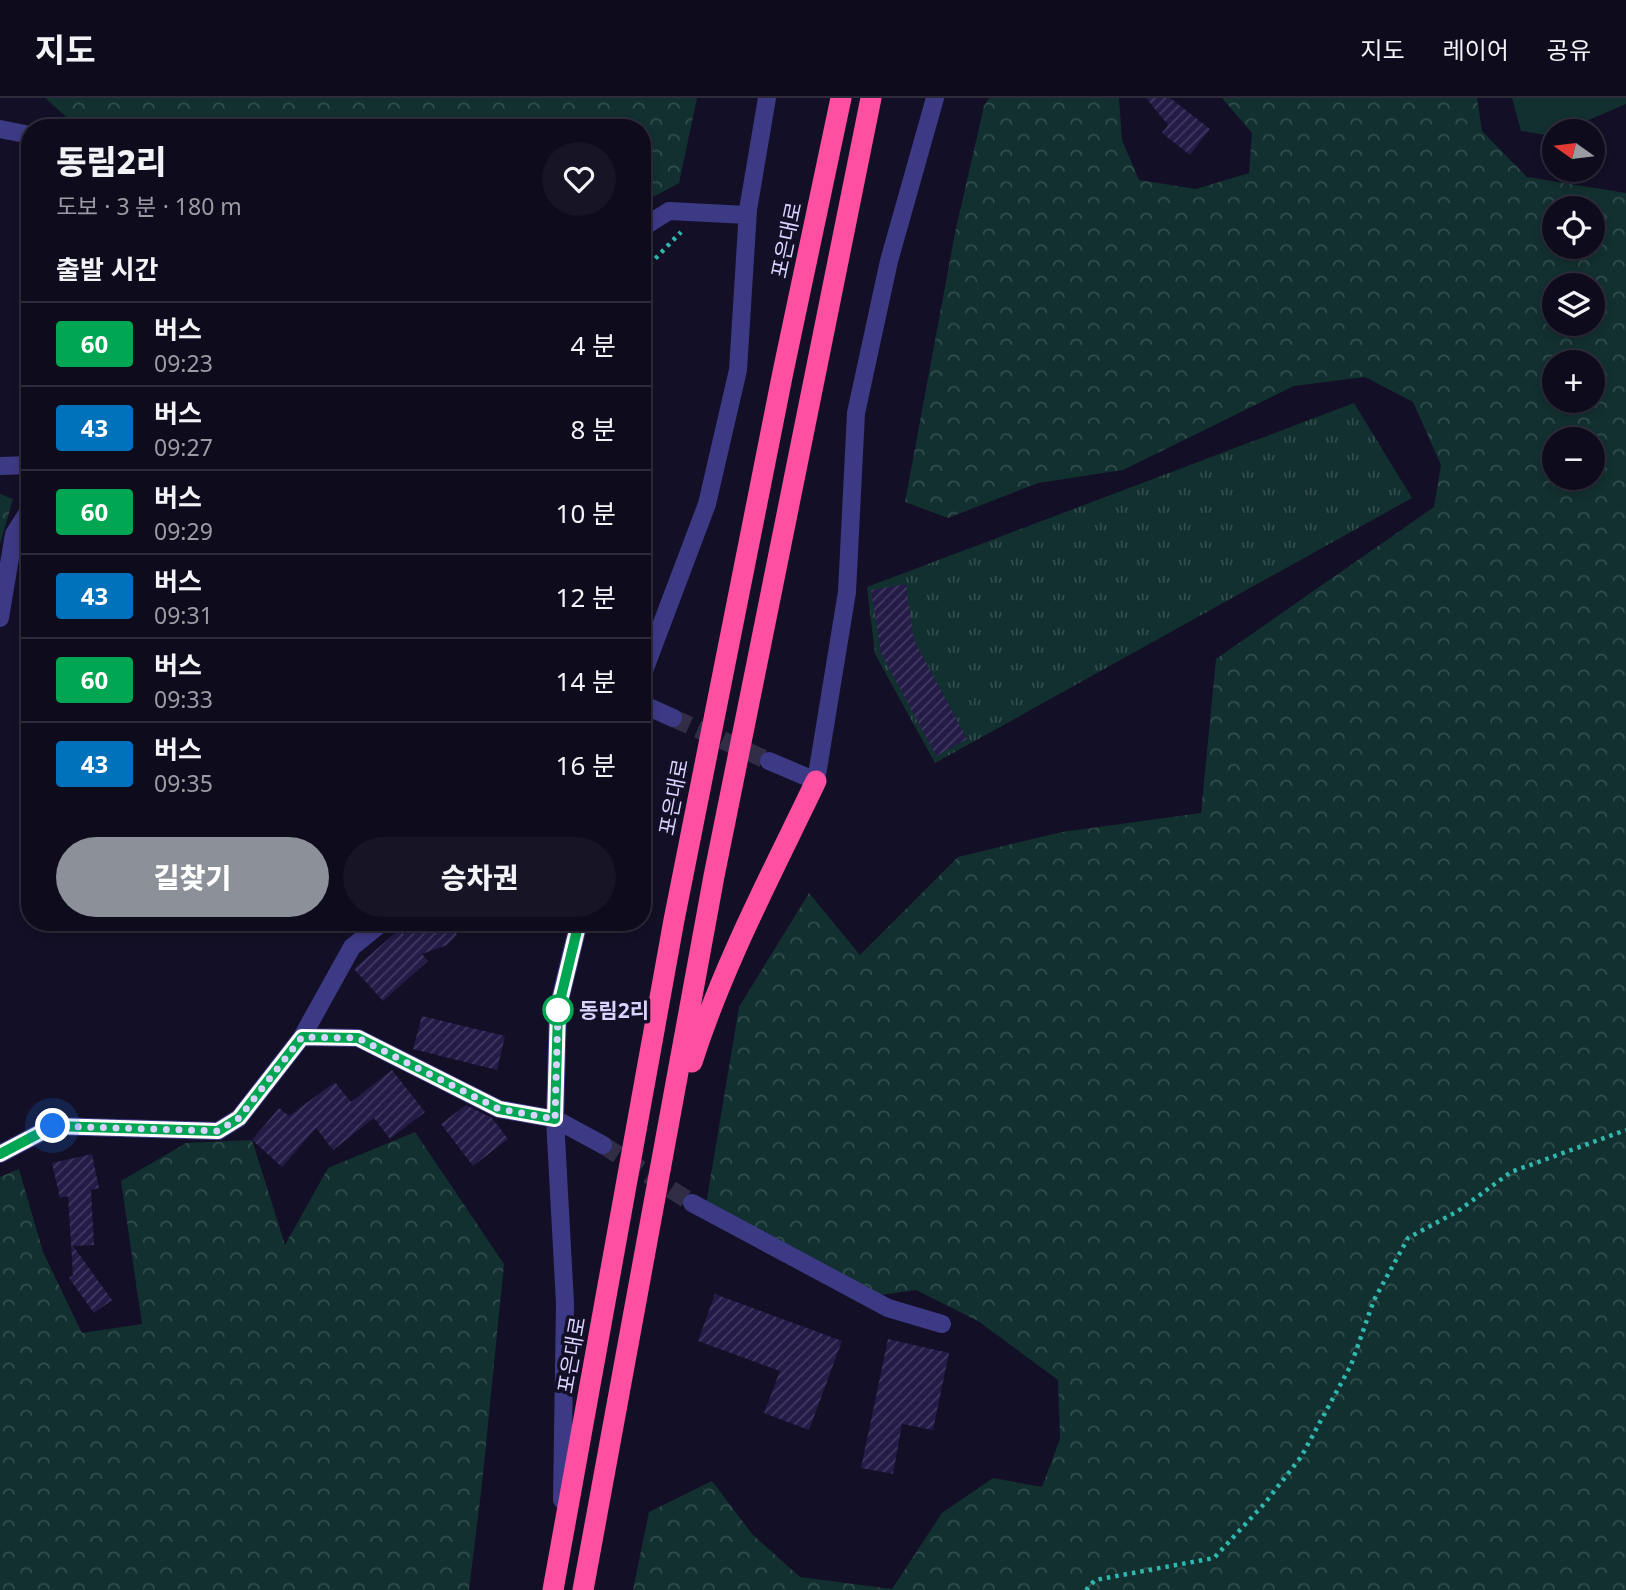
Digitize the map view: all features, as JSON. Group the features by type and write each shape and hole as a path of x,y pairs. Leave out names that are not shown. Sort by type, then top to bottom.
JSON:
{"highway":[{"name":"포은대로","path":"553,1590 674,920 780,386 841,98"},
{"path":"583,1590 716,862 871,98"},
{"path":"666,1144 703,1028 743,933 816,781"}],"street":[{"path":"651,652 707,504 738,370 747,215 767,98"},
{"path":"768,761 816,781 847,592 856,413 889,261 935,98"},
{"path":"0,129 21,133"},
{"path":"651,223 670,211 747,215"},
{"path":"0,466 21,465"},
{"path":"0,618 15,534 21,523"},
{"path":"651,708 673,718"},
{"path":"0,1154 53,1126 218,1131 239,1118 302,1037 352,947 372,931"},
{"path":"562,1542 565,1303 555,1119 558,1009 577,931"},
{"path":"302,1037 358,1038 499,1109 555,1119 603,1145"},
{"path":"692,1203 888,1308 942,1324"}],"path":[{"path":"651,262 700,212"},
{"path":"1087,1590 1095,1580 1214,1558 1256,1512 1307,1446 1351,1365 1374,1300 1408,1238 1458,1211 1511,1172 1626,1130"}],"green space":[{"path":"45,98 697,98 679,183 651,198 651,119 69,119"},
{"path":"989,98 1119,98 1122,140 1139,180 1196,189 1249,173 1252,133 1222,98 1477,98 1482,131 1527,177 1542,179 1542,182 1626,193 1626,1590 633,1590 649,1512 712,1481 753,1535 800,1577 892,1589 942,1513 993,1478 1042,1487 1060,1439 1058,1380 978,1321 916,1290 852,1299 778,1251 704,1216 739,1007 809,893 860,955 958,857 1062,832 1201,813 1216,659 1434,507 1441,465 1413,402 1365,377 1294,386 1123,470 1038,483 948,518 905,502 955,233 984,106"},
{"path":"1512,98 1626,98 1626,104 1591,119 1542,119 1542,134 1521,131"},
{"path":"1354,403 1412,498 935,763 875,654 867,587"},
{"path":"0,494 13,499 0,544"},
{"path":"415,1132 504,1264 469,1590 0,1590 0,1177 19,1169 43,1252 82,1333 142,1324 121,1181 186,1143 252,1140 285,1245 328,1168"}],"building":[{"path":"1146,98 1170,98 1210,129 1190,155 1162,133 1168,125"},
{"path":"906,584 914,640 967,739 936,756 881,653 871,590"},
{"path":"398,931 404,934 412,931 456,931 457,935 447,945 422,954 428,961 383,1001 354,969"},
{"path":"422,1016 505,1036 497,1070 413,1049"},
{"path":"392,1070 425,1112 390,1139 374,1118 333,1150 316,1128 282,1167 252,1140 279,1108 289,1116 335,1082 351,1102"},
{"path":"466,1105 492,1118 508,1139 473,1166 441,1124"},
{"path":"92,1154 99,1188 91,1190 94,1245 73,1246 112,1300 94,1313 69,1278 73,1275 68,1196 60,1198 52,1163"},
{"path":"715,1294 842,1341 809,1430 764,1413 780,1371 698,1341"},
{"path":"888,1339 949,1353 933,1430 902,1424 893,1474 861,1468"}],"tunnel":[{"path":"673,718 769,761"},
{"path":"603,1145 692,1203"}],"bus line":[{"name":"60","path":"0,1154 53,1126 218,1131 239,1118 302,1037 358,1038 499,1109 555,1119 558,1009 577,931"}],"place":[{"name":"동림2리","path":"558,1010"}],"route":[{"path":"53,1126 218,1131 239,1118 302,1037 358,1038 499,1109 555,1119 558,1010"}]}
